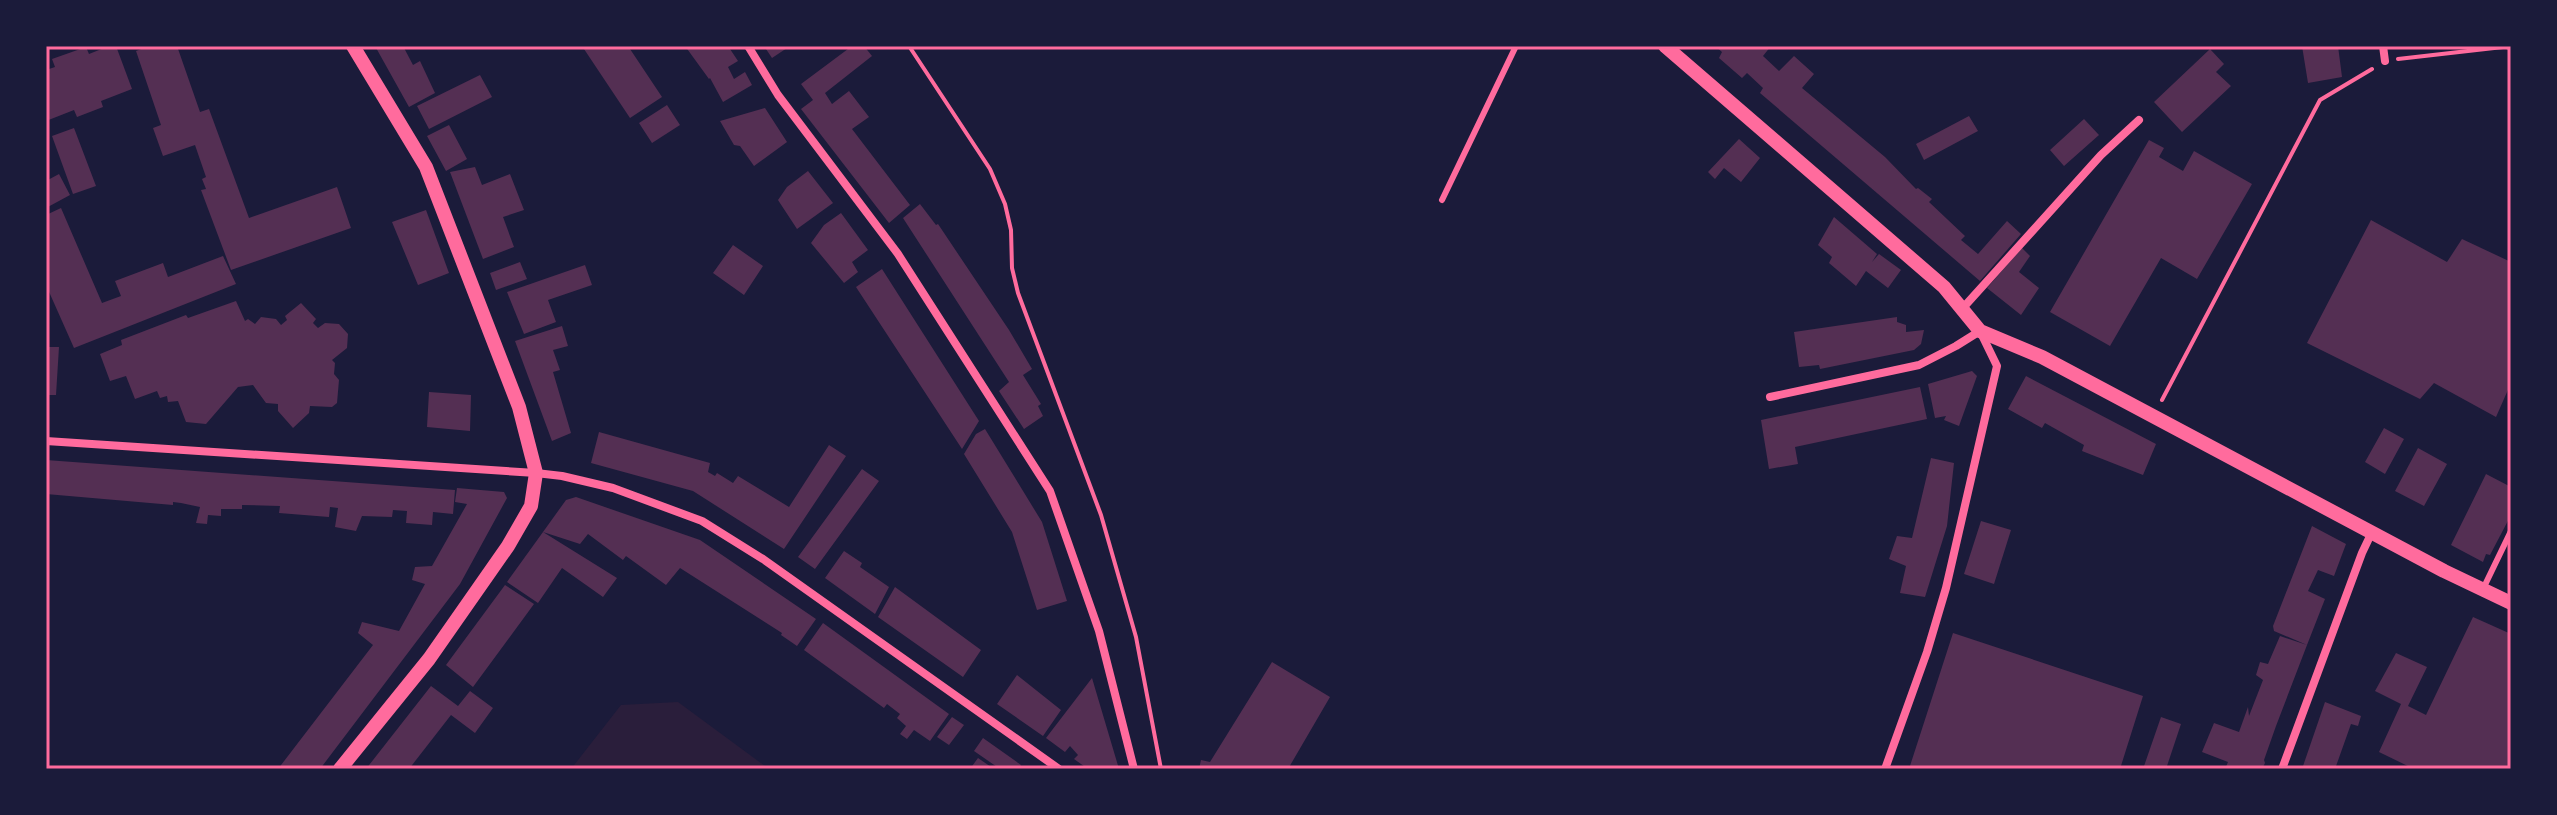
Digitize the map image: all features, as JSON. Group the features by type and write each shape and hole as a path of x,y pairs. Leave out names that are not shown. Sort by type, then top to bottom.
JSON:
{"street":[{"path":"340,769 429,659 508,546 531,506 536,473 519,407 426,167 353,46"},
{"path":"748,46 778,95 898,254 1050,491 1099,631 1134,769"},
{"path":"1665,46 1944,287 1980,331 1997,366 1946,588 1927,652 1885,769"},
{"path":"2383,46 2385,61"},
{"path":"1962,309 2101,155 2139,120"},
{"path":"1980,331 2042,357 2511,603"},
{"path":"1770,397 1919,365 1980,331"},
{"path":"46,441 536,473 613,488 702,521 763,559 1059,769"},
{"path":"2282,769 2356,567 2372,532"}],"lane":[{"path":"1442,200 1516,46"},
{"path":"2483,589 2511,531"}],"path":[{"path":"909,46 990,169 1005,204 1018,293 1101,515 1136,637 1161,769"},
{"path":"2153,417 2320,100 2385,61 2503,46 2511,48"}],"shaded area":[{"path":"678,702 769,769 571,769 621,705"}],"building":[{"path":"116,46 132,89 101,101 103,107 77,117 74,110 46,121 46,70 55,67 52,59 86,47 89,54"},
{"path":"149,46 177,46 200,112 209,109 249,218 337,187 351,228 231,270 201,190 206,189 202,179 206,177 195,145 163,156 153,128 161,125 136,51"},
{"path":"375,46 403,46 413,65 420,61 435,93 409,107"},
{"path":"582,46 628,46 662,97 630,118"},
{"path":"685,46 728,46 738,61 728,67 734,79 745,72 752,85 723,102 710,78"},
{"path":"764,46 790,46 772,58"},
{"path":"852,46 864,46 872,56 825,93 832,104 849,91 869,117 852,129 910,205 889,223 801,109 813,100 801,84"},
{"path":"1715,46 1771,46 1763,56 1779,71 1794,56 1814,74 1802,88 1885,157 1916,189 1932,199 1929,202 1965,236 1961,240 1978,254 2007,221 2021,234 1980,281 1760,93 1763,88 1747,73 1742,78 1719,58 1722,52"},
{"path":"2302,46 2338,46 2342,77 2308,83"},
{"path":"2210,49 2224,64 2216,72 2231,86 2182,132 2154,102"},
{"path":"480,75 492,97 429,129 417,106"},
{"path":"667,105 680,125 652,143 639,123"},
{"path":"765,108 787,142 754,166 740,146 734,145 720,121"},
{"path":"1969,116 1978,131 1924,160 1916,144"},
{"path":"2084,119 2099,135 2064,166 2050,150"},
{"path":"449,125 467,159 446,171 427,136"},
{"path":"74,128 96,186 73,194 52,136"},
{"path":"1739,139 1760,158 1741,182 1724,168 1715,179 1708,172"},
{"path":"2149,140 2164,148 2159,157 2183,171 2194,151 2252,184 2197,279 2161,258 2110,346 2050,312"},
{"path":"475,167 482,185 510,174 524,210 503,217 514,247 483,259 450,172"},
{"path":"808,171 833,203 797,229 778,200 787,187"},
{"path":"59,174 70,195 46,208 46,181"},
{"path":"920,204 938,224 1032,369 1023,375 1041,404 1038,406 1043,416 1024,429 999,391 1009,382 903,218"},
{"path":"61,208 102,303 121,296 115,281 163,263 168,277 223,256 236,284 74,348 46,285 46,215"},
{"path":"426,210 449,273 418,285 392,222"},
{"path":"841,213 868,250 852,262 858,272 844,283 811,243 824,225"},
{"path":"1834,217 1877,254 1872,262 1879,254 1901,270 1888,288 1866,271 1856,286 1829,263 1832,257 1818,245"},
{"path":"2371,220 2447,262 2462,239 2511,262 2511,383 2496,417 2434,383 2420,399 2307,343"},
{"path":"733,245 763,266 744,295 713,273"},
{"path":"2022,248 2030,256 2019,272 2039,288 2021,315 1987,288"},
{"path":"520,262 527,279 496,290 490,273"},
{"path":"585,265 592,285 548,300 556,322 524,334 507,292"},
{"path":"882,269 979,421 962,449 856,287"},
{"path":"236,301 245,321 248,319 255,324 261,317 276,319 281,325 287,320 285,316 301,303 316,319 313,323 318,328 325,323 339,324 348,334 347,348 332,360 335,363 334,374 339,380 337,403 332,407 310,406 309,413 293,428 278,411 278,404 266,403 253,385 238,387 206,424 186,422 178,401 168,402 167,396 160,398 157,391 135,399 126,376 110,381 100,354 122,345 121,340 186,315 188,318"},
{"path":"1897,317 1897,322 1906,325 1906,332 1924,330 1921,344 1914,350 1820,369 1819,365 1799,367 1794,332"},
{"path":"562,326 568,346 553,350 560,370 553,372 571,433 552,441 515,341"},
{"path":"46,347 59,347 56,395 46,395"},
{"path":"1972,371 1977,376 1959,426 1944,420 1946,416 1935,418 1928,384"},
{"path":"2026,376 2156,444 2143,475 2082,451 2084,445 2045,423 2042,428 2008,409"},
{"path":"1920,387 1927,419 1795,447 1798,464 1769,469 1761,420"},
{"path":"429,392 471,395 470,431 427,427"},
{"path":"2384,428 2404,439 2385,474 2365,462"},
{"path":"985,429 1042,522 1067,601 1037,610 1012,532 964,454 976,434"},
{"path":"599,432 710,463 708,472 715,476 717,473 733,483 738,476 789,507 829,445 846,456 784,549 693,491 591,463"},
{"path":"2418,448 2447,464 2424,506 2395,491"},
{"path":"1931,458 1954,463 1947,526 1925,597 1900,593 1906,566 1889,559 1897,536 1912,538"},
{"path":"46,460 455,490 453,514 433,512 432,525 406,523 407,511 393,510 392,517 362,516 356,531 335,527 338,508 330,507 329,517 279,513 280,506 242,505 242,509 221,509 221,516 208,515 207,524 196,523 200,507 181,503 173,502 173,505 46,494"},
{"path":"862,469 879,481 815,569 798,557"},
{"path":"2486,474 2511,487 2511,515 2490,555 2486,554 2483,562 2451,545"},
{"path":"457,488 504,492 507,498 460,584 320,769 278,769 373,645 358,633 362,622 399,631 425,584 412,580 415,567 432,566 467,504 455,502"},
{"path":"576,497 700,540 816,619 797,646 782,633 680,568 666,585 626,556 623,560 588,534 580,544 543,532 566,500"},
{"path":"1981,521 2011,530 1994,584 1964,574"},
{"path":"2312,526 2346,544 2334,576 2318,570 2308,591 2325,599 2307,645 2274,631 2273,626"},
{"path":"543,532 617,578 603,597 562,568 538,603 507,582"},
{"path":"844,551 862,563 860,567 889,587 875,614 825,578"},
{"path":"505,585 534,604 473,687 446,665"},
{"path":"895,587 981,650 963,677 878,617"},
{"path":"2473,617 2511,634 2511,769 2414,769 2379,752 2401,704 2375,691 2396,653 2427,667 2408,706 2426,715"},
{"path":"823,623 949,714 930,741 914,730 907,739 900,734 906,726 897,718 900,714 887,704 884,708 804,650"},
{"path":"1953,633 2143,696 2120,769 1909,769"},
{"path":"2280,636 2307,645 2265,763 2262,769 2225,769 2228,762 2202,752 2214,723 2239,732 2263,680 2256,675 2260,662 2268,664"},
{"path":"1272,662 1330,697 1288,769 1199,769 1201,760 1210,762"},
{"path":"1017,675 1061,710 1043,736 997,704"},
{"path":"1092,678 1119,769 1088,769 1074,759 1078,755 1070,746 1065,752 1046,738"},
{"path":"431,686 458,706 470,691 493,708 475,733 451,715 409,769 366,769"},
{"path":"2325,702 2361,716 2358,726 2351,724 2335,769 2302,769"},
{"path":"952,717 964,725 949,745 937,737"},
{"path":"2161,717 2181,724 2166,769 2143,769"},
{"path":"983,738 1021,765 1019,769 1000,769 974,751"},
{"path":"978,758 994,769 970,769"}]}
